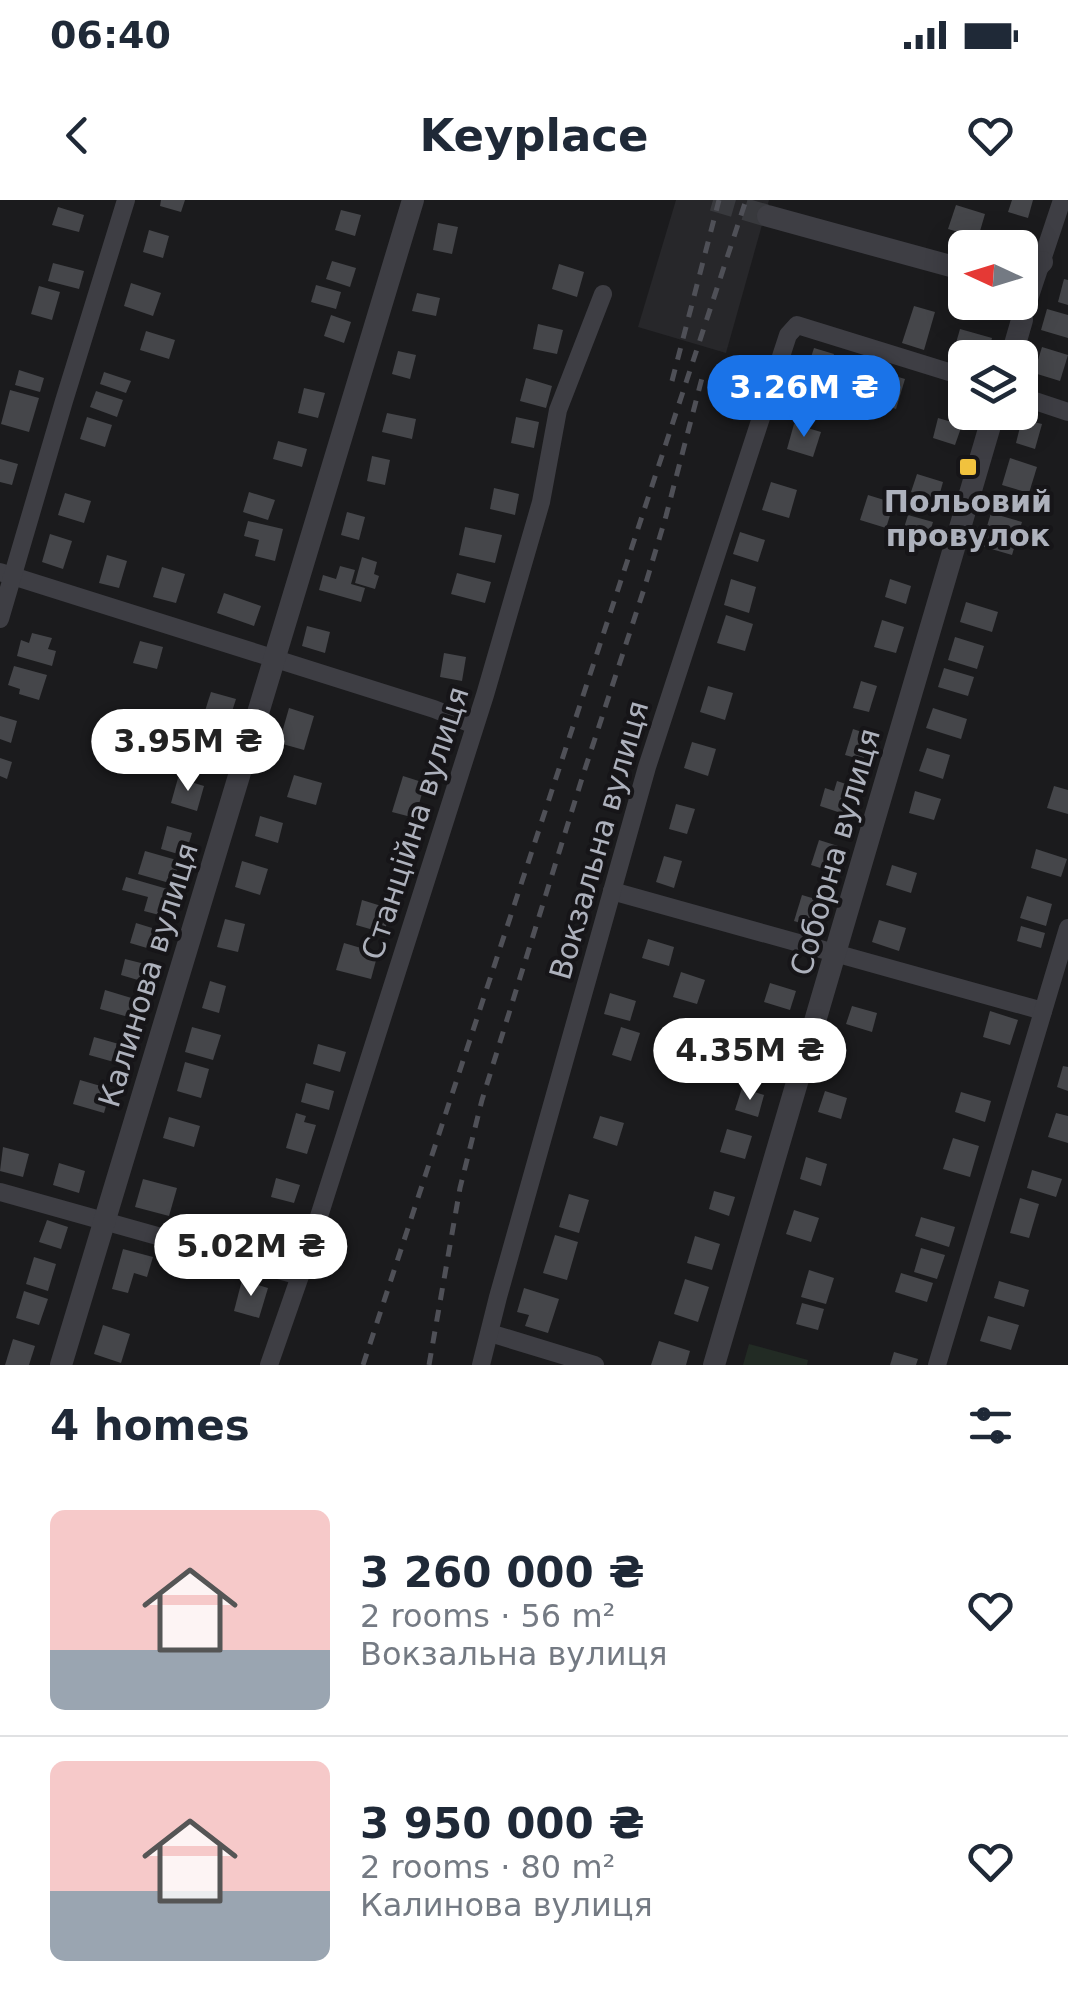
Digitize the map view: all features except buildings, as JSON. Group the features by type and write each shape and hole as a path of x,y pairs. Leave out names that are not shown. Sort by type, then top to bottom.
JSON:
{"street":[{"path":"0,620 6,574 126,200"},
{"name":"Калинова вулиця","path":"61,1365 413,200"},
{"path":"1038,271 1062,200"},
{"path":"768,216 948,265"},
{"path":"1038,266 1042,262"},
{"name":"Станційна вулиця","path":"268,1365 300,1276 474,725 540,502 558,410 603,294"},
{"name":"Вокзальна вулиця","path":"481,1365 653,748 788,335 797,325 948,372"},
{"path":"1038,402 1068,412"},
{"name":"Соборна вулиця","path":"714,1365 989,430"},
{"path":"6,574 474,725"},
{"path":"612,891 1043,1011"},
{"path":"937,1365 1068,928"},
{"path":"0,1192 300,1276"},
{"path":"490,1333 595,1365"}],"shaded area":[{"path":"676,200 769,200 726,353 638,327"},
{"path":"749,1344 808,1360 807,1365 743,1365"}],"tunnel":[{"path":"713,200 768,216"}],"railway":[{"path":"672,381 719,200"},
{"path":"363,1365 746,200"},
{"path":"429,1365 460,1188 482,1100 645,586 702,378"}],"place":[{"name":"Польовий провулок","path":"968,467"}]}
